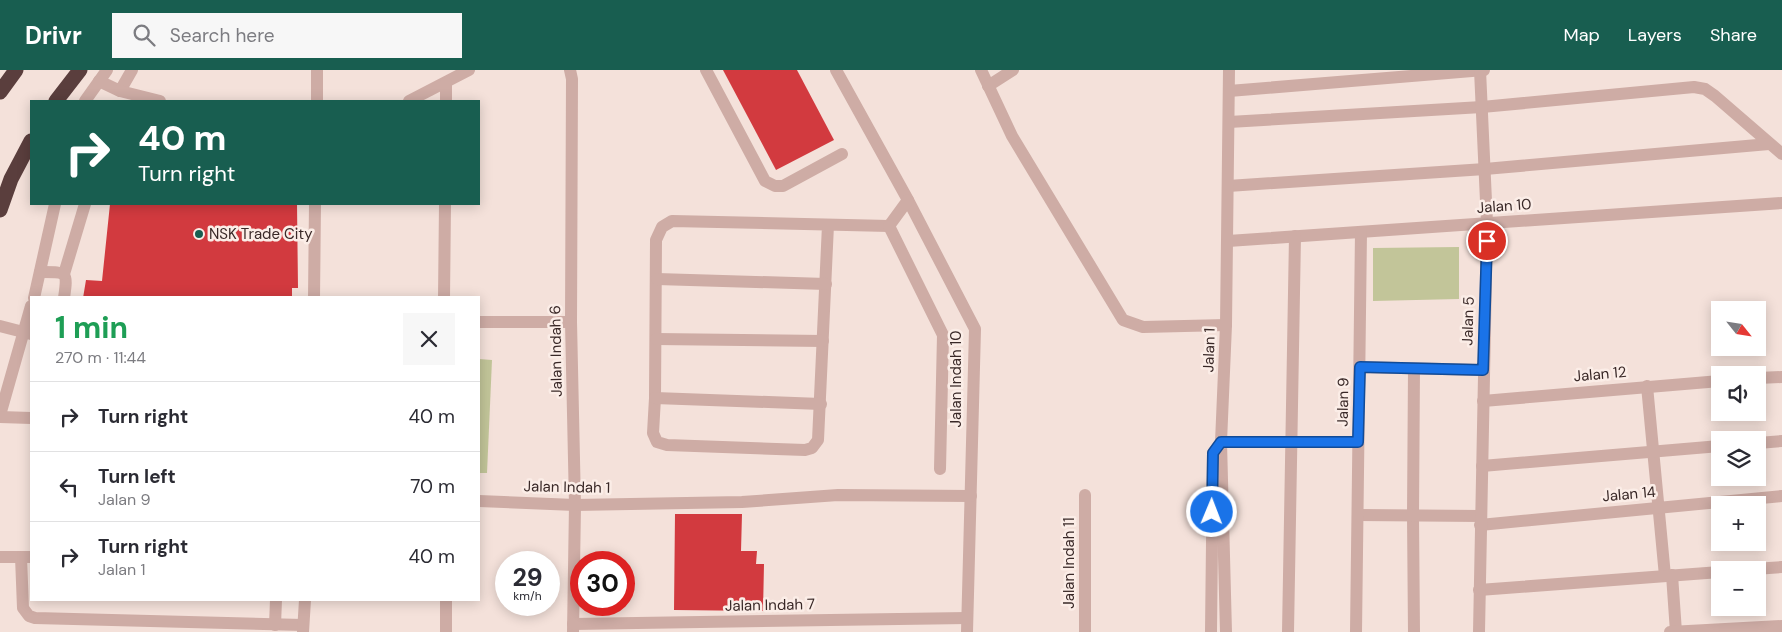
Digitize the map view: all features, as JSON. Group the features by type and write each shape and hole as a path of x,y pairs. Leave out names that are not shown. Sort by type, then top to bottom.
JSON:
{"highway":[{"path":"0,92 16,70"},
{"path":"57,100 80,70"},
{"path":"0,210 11,179 30,142"}],"street":[{"path":"86,100 107,70"},
{"path":"120,90 132,70"},
{"path":"317,70 317,100"},
{"path":"411,100 469,70"},
{"name":"Jalan Indah 6","path":"570,70 572,79 571,322 575,505 573,628"},
{"path":"706,70 765,180 775,186 783,186 842,154"},
{"name":"Jalan Indah 10","path":"836,70 908,200 975,329 967,632"},
{"path":"980,70 1012,136 1123,320 1143,327 1226,325"},
{"path":"988,86 1013,70"},
{"name":"Jalan 1","path":"1226,632 1221,442 1228,241 1229,70"},
{"path":"1229,91 1482,70"},
{"name":"Jalan 5","path":"1479,632 1487,223 1482,70"},
{"path":"99,81 120,90 156,100"},
{"path":"446,83 446,100"},
{"path":"1229,122 1482,107 1694,87 1705,89 1715,96 1782,154"},
{"path":"1228,186 1485,169 1769,144"},
{"path":"889,226 908,200"},
{"name":"Jalan 10","path":"1228,241 1782,203"},
{"path":"34,296 55,205"},
{"path":"64,274 85,205"},
{"path":"314,296 315,205"},
{"path":"444,296 445,205"},
{"path":"828,225 818,440 812,448 805,450 668,445 657,442 653,433 657,279 656,240 662,227 672,221 889,226"},
{"path":"889,226 943,335 940,469"},
{"name":"Jalan 9","path":"1356,632 1361,232"},
{"path":"1288,632 1295,236"},
{"path":"40,272 60,272 64,274 67,279 64,296"},
{"path":"657,279 826,284"},
{"path":"30,315 28,334 0,416 30,418"},
{"path":"480,322 571,322"},
{"path":"0,326 28,334"},
{"path":"656,339 824,341"},
{"path":"1360,367 1483,370"},
{"path":"1414,368 1414,632"},
{"path":"1766,378 1782,377"},
{"name":"Jalan 12","path":"1483,401 1711,382"},
{"path":"1647,386 1658,508 1676,632"},
{"path":"655,398 820,404"},
{"path":"1766,442 1782,441"},
{"path":"1211,632 1213,453 1221,442 1358,442"},
{"path":"1482,466 1711,447"},
{"name":"Jalan Indah 1","path":"480,501 575,505 742,502 838,495 971,496"},
{"name":"Jalan Indah 11","path":"1085,495 1085,632"},
{"name":"Jalan 14","path":"1358,515 1480,520 1658,508 1782,496"},
{"path":"0,557 26,557 23,608 29,616 35,618 275,625 303,629 305,601"},
{"path":"1766,568 1782,567"},
{"path":"1480,590 1711,573"},
{"path":"275,625 276,601"},
{"path":"446,601 446,632"},
{"name":"Jalan Indah 7","path":"573,628 819,626 967,618"},
{"path":"1670,632 1782,626"}],"green space":[{"path":"1459,247 1459,299 1373,301 1373,248"},
{"path":"480,359 492,360 487,473 480,473"}],"building":[{"path":"723,70 797,70 834,140 776,170"},
{"path":"110,205 297,205 298,288 292,288 292,296 83,296 86,280 102,281"},
{"path":"675,514 742,514 741,551 757,551 756,564 764,564 763,611 674,610"}],"place":[{"name":"NSK Trade City","path":"199,234"}],"route":[{"path":"1212,512 1213,453 1221,442 1358,442 1360,367 1483,370 1487,241"}]}
